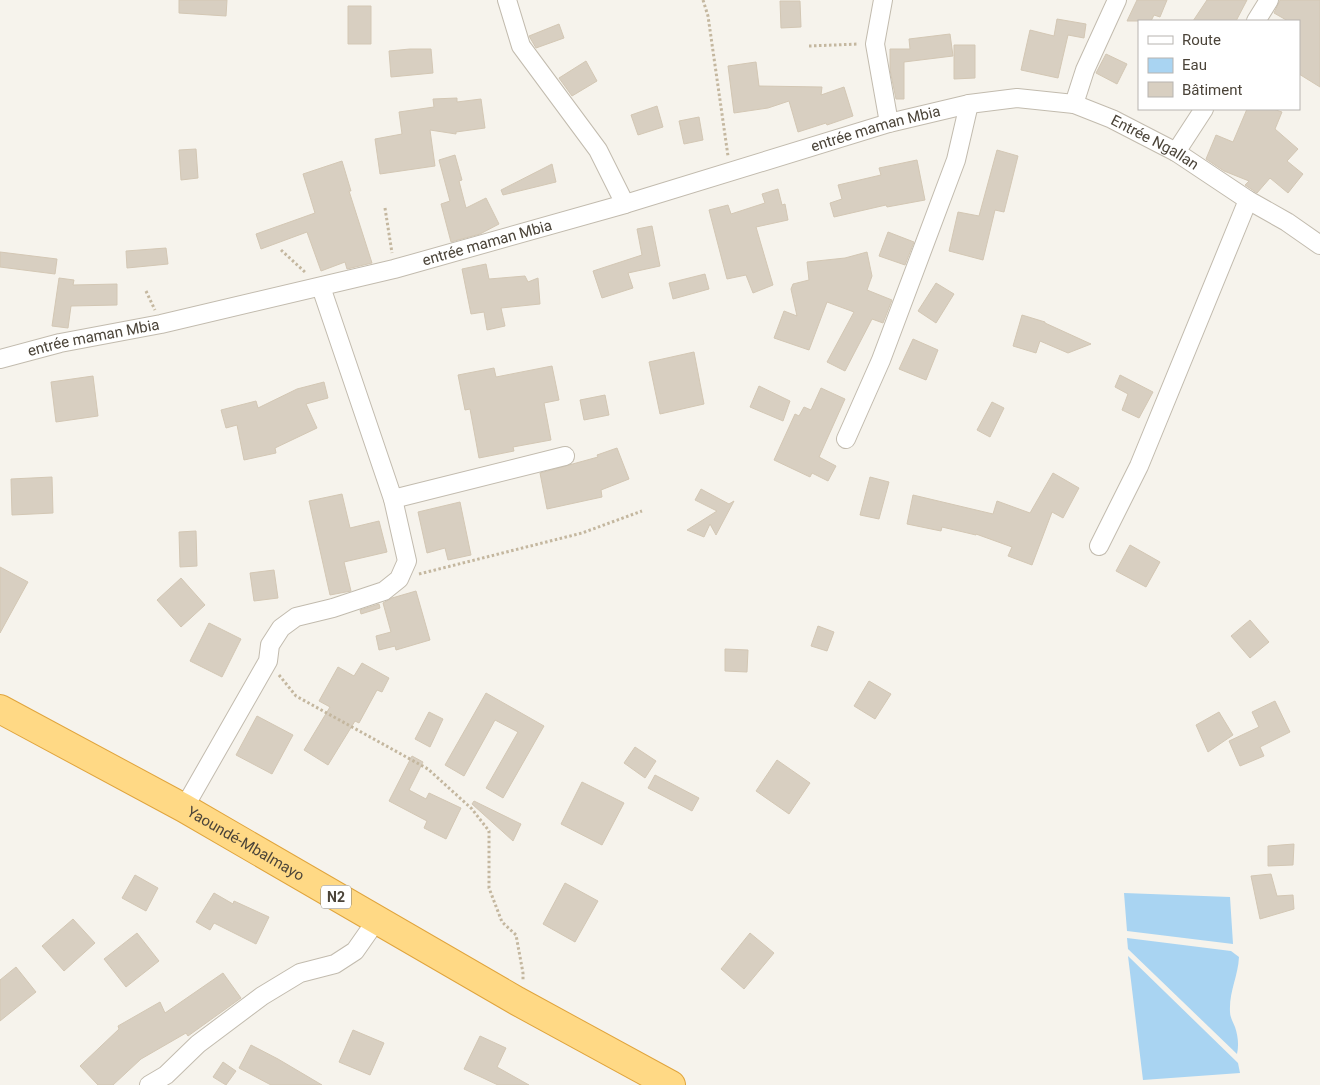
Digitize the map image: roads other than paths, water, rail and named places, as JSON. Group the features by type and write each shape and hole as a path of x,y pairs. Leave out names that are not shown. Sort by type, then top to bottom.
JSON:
{"highway":[{"name":"Yaoundé-Mbalmayo","path":"0,709 184,808 517,1002 671,1085"}],"street":[{"path":"507,0 521,46 598,150 625,204"},
{"path":"883,0 875,44 889,123"},
{"path":"1074,104 1085,70 1117,0"},
{"path":"1257,20 1269,0"},
{"name":"Entrée Ngallan","path":"969,104 1017,98 1074,104 1112,119 1176,152 1320,245"},
{"path":"846,439 882,360 956,160 969,104"},
{"name":"entrée maman Mbia","path":"0,359 60,343 161,324 394,269 625,204 889,123 969,104"},
{"path":"1176,152 1203,110"},
{"path":"1099,546 1139,466 1248,200"},
{"path":"184,808 268,661 270,645 281,628 296,617 384,592 399,579 407,561 393,498 321,287"},
{"path":"393,498 565,456"},
{"path":"149,1085 166,1075 198,1044 262,996 300,973 335,964 355,951 376,921"}],"water":[{"path":"1124,893 1230,897 1233,944 1127,931"},
{"path":"1127,938 1231,951 1239,957 1230,1004 1230,1016 1237,1037 1237,1054 1128,949"},
{"path":"1128,956 1238,1063 1240,1073 1143,1080"}]}
